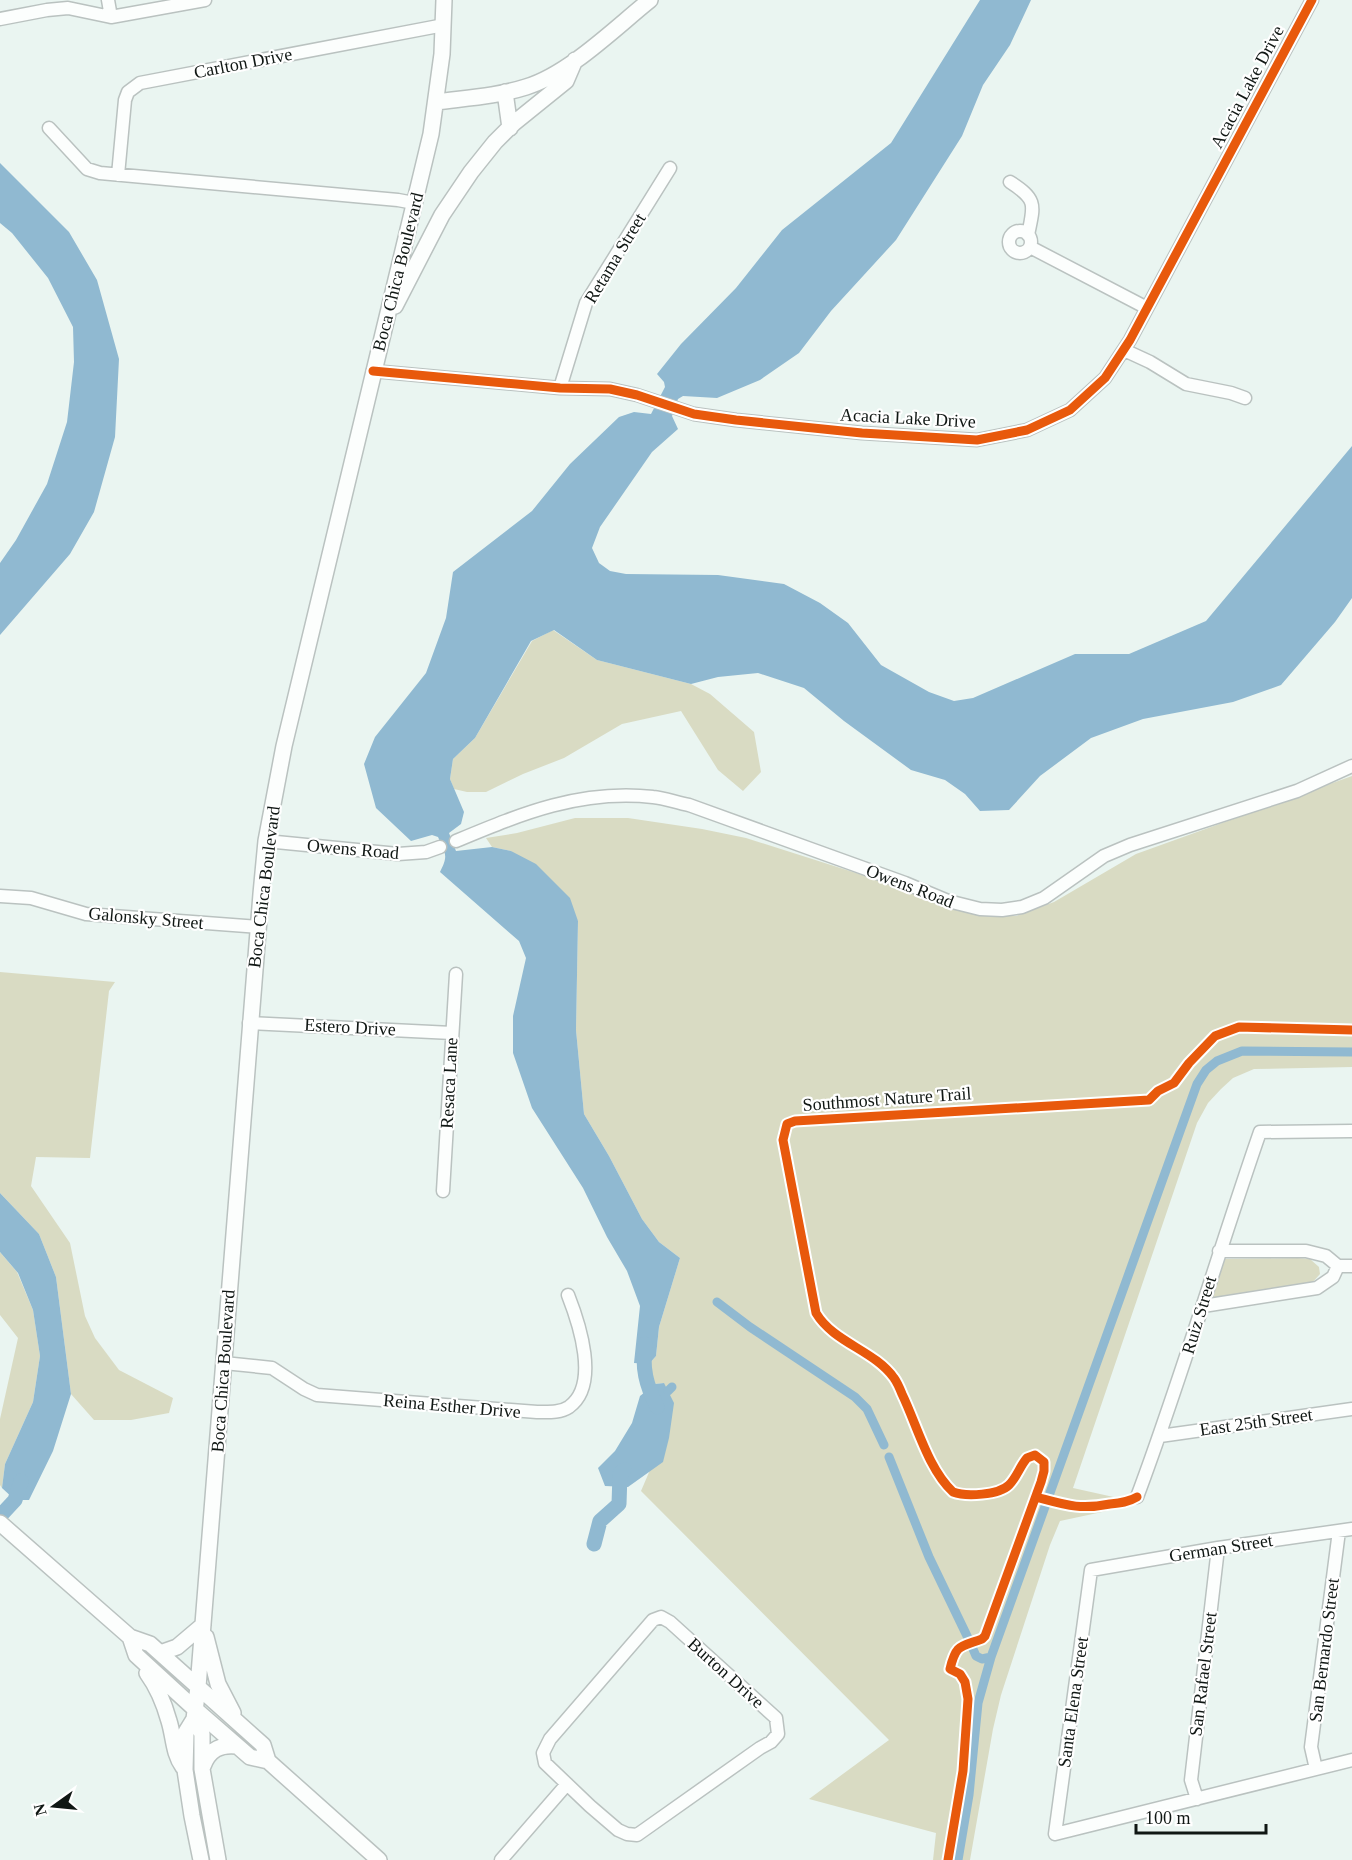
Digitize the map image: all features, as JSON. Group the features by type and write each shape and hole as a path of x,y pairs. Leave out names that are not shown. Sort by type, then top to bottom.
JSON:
{"main road":[{"name":"Boca Chica Boulevard","path":"201,1860 185,1770 186,1732 195,1715 198,1688 249,1023 266,841 284,746 431,134 444,25 444,0"},
{"path":"436,102 505,92 528,87 545,79 575,60 650,0"},
{"path":"386,324 442,215 471,172 510,128 566,81 575,60"},
{"path":"505,92 510,128"},
{"path":"0,1523 130,1637 150,1644 263,1745 268,1761"},
{"path":"160,1653 177,1647 203,1625 218,1684 239,1724"},
{"path":"130,1637 136,1655 159,1690 170,1724 177,1758 185,1770"},
{"path":"136,1655 195,1715 250,1757 268,1761 379,1860"},
{"name":"Boca Chica Boulevard","path":"195,1715 202,1734 202,1769 218,1860"},
{"path":"202,1769 207,1756 213,1750 228,1745 237,1746"}],"street":[{"path":"108,0 111,17"},
{"path":"0,19 68,8 111,17 205,0"},
{"name":"Acacia Lake Drive","path":"373,371 560,388 610,389 637,395 694,414 862,433 977,440 1027,430 1070,410 1105,378 1124,350 1312,0"},
{"name":"Carlton Drive","path":"118,175 125,100 128,92 140,83 444,25"},
{"path":"49,128 87,169 100,173 414,203"},
{"name":"Retama Street","path":"560,388 586,303 670,168"},
{"path":"1010,182 1026,192 1032,202 1029,241 1147,308"},
{"path":"1124,350 1150,362 1186,384 1245,398"},
{"name":"Owens Road","path":"456,841 514,817 555,804 596,796 655,797 689,805 948,901 981,909 1002,910 1022,907 1044,898 1104,856 1130,845 1297,790 1352,766"},
{"name":"Owens Road","path":"266,841 398,854 426,852 440,847"},
{"name":"Galonsky Street","path":"0,896 31,898 86,914 258,927"},
{"name":"Resaca Lane","path":"443,1191 456,974"},
{"name":"Estero Drive","path":"249,1023 452,1033"},
{"name":"Ruiz Street","path":"1137,1497 1160,1436 1260,1132 1352,1131"},
{"path":"1219,1251 1306,1251 1326,1256 1338,1266 1352,1266"},
{"path":"1203,1306 1317,1288 1333,1277 1338,1266"},
{"name":"Reina Esther Drive","path":"224,1363 272,1368 317,1395 516,1411 556,1412 568,1407 578,1398 583,1386 583,1343 568,1295"},
{"name":"East 25th Street","path":"1160,1436 1352,1409"},
{"name":"German Street","path":"1091,1570 1218,1548 1352,1529"},
{"name":"San Bernardo Street","path":"1316,1769 1311,1747 1339,1531"},
{"name":"San Rafael Street","path":"1197,1799 1191,1780 1218,1548"},
{"name":"Santa Elena Street","path":"1091,1570 1054,1834 1197,1799"},
{"name":"Burton Drive","path":"661,1617 670,1622 776,1718 778,1734 771,1742 637,1835 618,1830 567,1784 545,1763 543,1753 545,1746 653,1620 661,1617"},
{"path":"1197,1799 1352,1760"},
{"path":"501,1860 567,1784"}],"green space":[{"path":"553,630 597,660 691,684 710,694 754,732 761,772 743,791 718,770 681,711 622,724 564,758 486,792 454,789 450,779 453,759 475,738 532,641"},
{"path":"1352,776 1352,1067 1254,1069 1233,1078 1221,1089 1208,1103 1197,1123 1073,1488 1118,1498 1133,1493 1135,1505 1060,1521 1001,1695 970,1860 933,1860 936,1833 809,1799 889,1740 641,1491 653,1463 664,1383 655,1384 649,1364 656,1356 659,1327 680,1258 659,1242 642,1219 584,1114 576,1030 578,921 511,851 492,847 486,838 517,833 575,818 628,818 746,838 991,916 1016,916 1054,902 1136,854"},
{"path":"0,972 115,982 109,991 90,1158 36,1157 31,1186 70,1243 85,1316 95,1338 119,1370 173,1398 169,1413 131,1420 94,1420 71,1394 56,1277 39,1234 0,1193"},
{"path":"0,1252 17,1272 33,1310 40,1356 33,1402 5,1464 2,1488 0,1485 0,1419 18,1338 0,1315"},
{"path":"1224,1259 1310,1259 1319,1267 1320,1274 1312,1283 1213,1298"}],"water":[{"path":"980,0 1031,0 1010,45 983,85 962,136 896,240 831,311 799,353 760,380 717,398 683,396 678,399 672,416 678,429 652,452 600,527 592,548 599,563 610,571 626,574 718,575 784,584 820,603 848,623 881,665 929,692 954,701 973,698 1075,654 1129,654 1206,621 1352,446 1352,598 1335,622 1281,685 1233,702 1143,719 1091,738 1040,776 1009,810 980,811 965,794 945,780 911,770 844,721 804,688 758,673 718,677 691,684 597,660 554,630 531,641 475,738 453,759 450,779 464,812 461,824 449,833 456,851 492,847 511,851 536,864 570,898 578,921 576,1030 584,1114 642,1219 659,1242 680,1258 659,1327 656,1356 649,1364 634,1363 640,1306 627,1271 583,1188 532,1108 513,1053 513,1016 526,958 519,941 440,872 445,854 438,837 432,835 411,841 376,808 364,764 375,737 426,673 446,618 453,572 532,511 570,464 619,417 634,412 651,414 665,387 657,374 681,344 736,288 782,230 891,143"},
{"path":"0,163 69,232 97,280 119,359 115,437 94,512 70,554 0,635 0,563 16,540 47,484 67,422 74,362 73,327 48,278 12,233 0,223"},
{"path":"0,1193 39,1234 56,1277 71,1394 53,1451 29,1500 15,1500 2,1488 5,1464 33,1402 40,1356 33,1310 18,1273 0,1252"},
{"path":"664,1383 674,1403 663,1462 628,1487 605,1486 598,1468 615,1451 632,1423 640,1396 655,1384"}],"waterway":[{"path":"958,1860 969,1795 978,1703 991,1657 1197,1084 1206,1070 1217,1061 1242,1051 1352,1052"},
{"path":"717,1302 750,1327 855,1397 867,1409 884,1445"},
{"path":"645,1344 646,1376 657,1407"},
{"path":"668,1391 672,1387"},
{"path":"889,1457 929,1557 968,1638"},
{"path":"594,1544 600,1521 619,1504 620,1474 624,1470"},
{"path":"2,1514 15,1500 21,1481"},
{"path":"973,1649 976,1656 982,1659 991,1657"}],"cycle path":[{"path":"373,371 560,388 610,389 637,395 694,414 862,433 977,440 1027,430 1070,410 1105,378 1130,340 1312,0"},
{"name":"Southmost Nature Trail","path":"948,1860 963,1771 968,1699 965,1682 960,1674 950,1669 954,1655 960,1648 985,1636 1041,1482 1044,1462 1035,1455 1027,1458 1009,1485 990,1493 959,1494 953,1492 944,1482 930,1459 894,1378 876,1360 833,1332 816,1313 783,1140 787,1124 795,1121 1149,1100 1158,1091 1174,1083 1189,1063 1215,1036 1239,1027 1352,1030"},
{"path":"1036,1497 1081,1507 1124,1502 1137,1497"}]}
